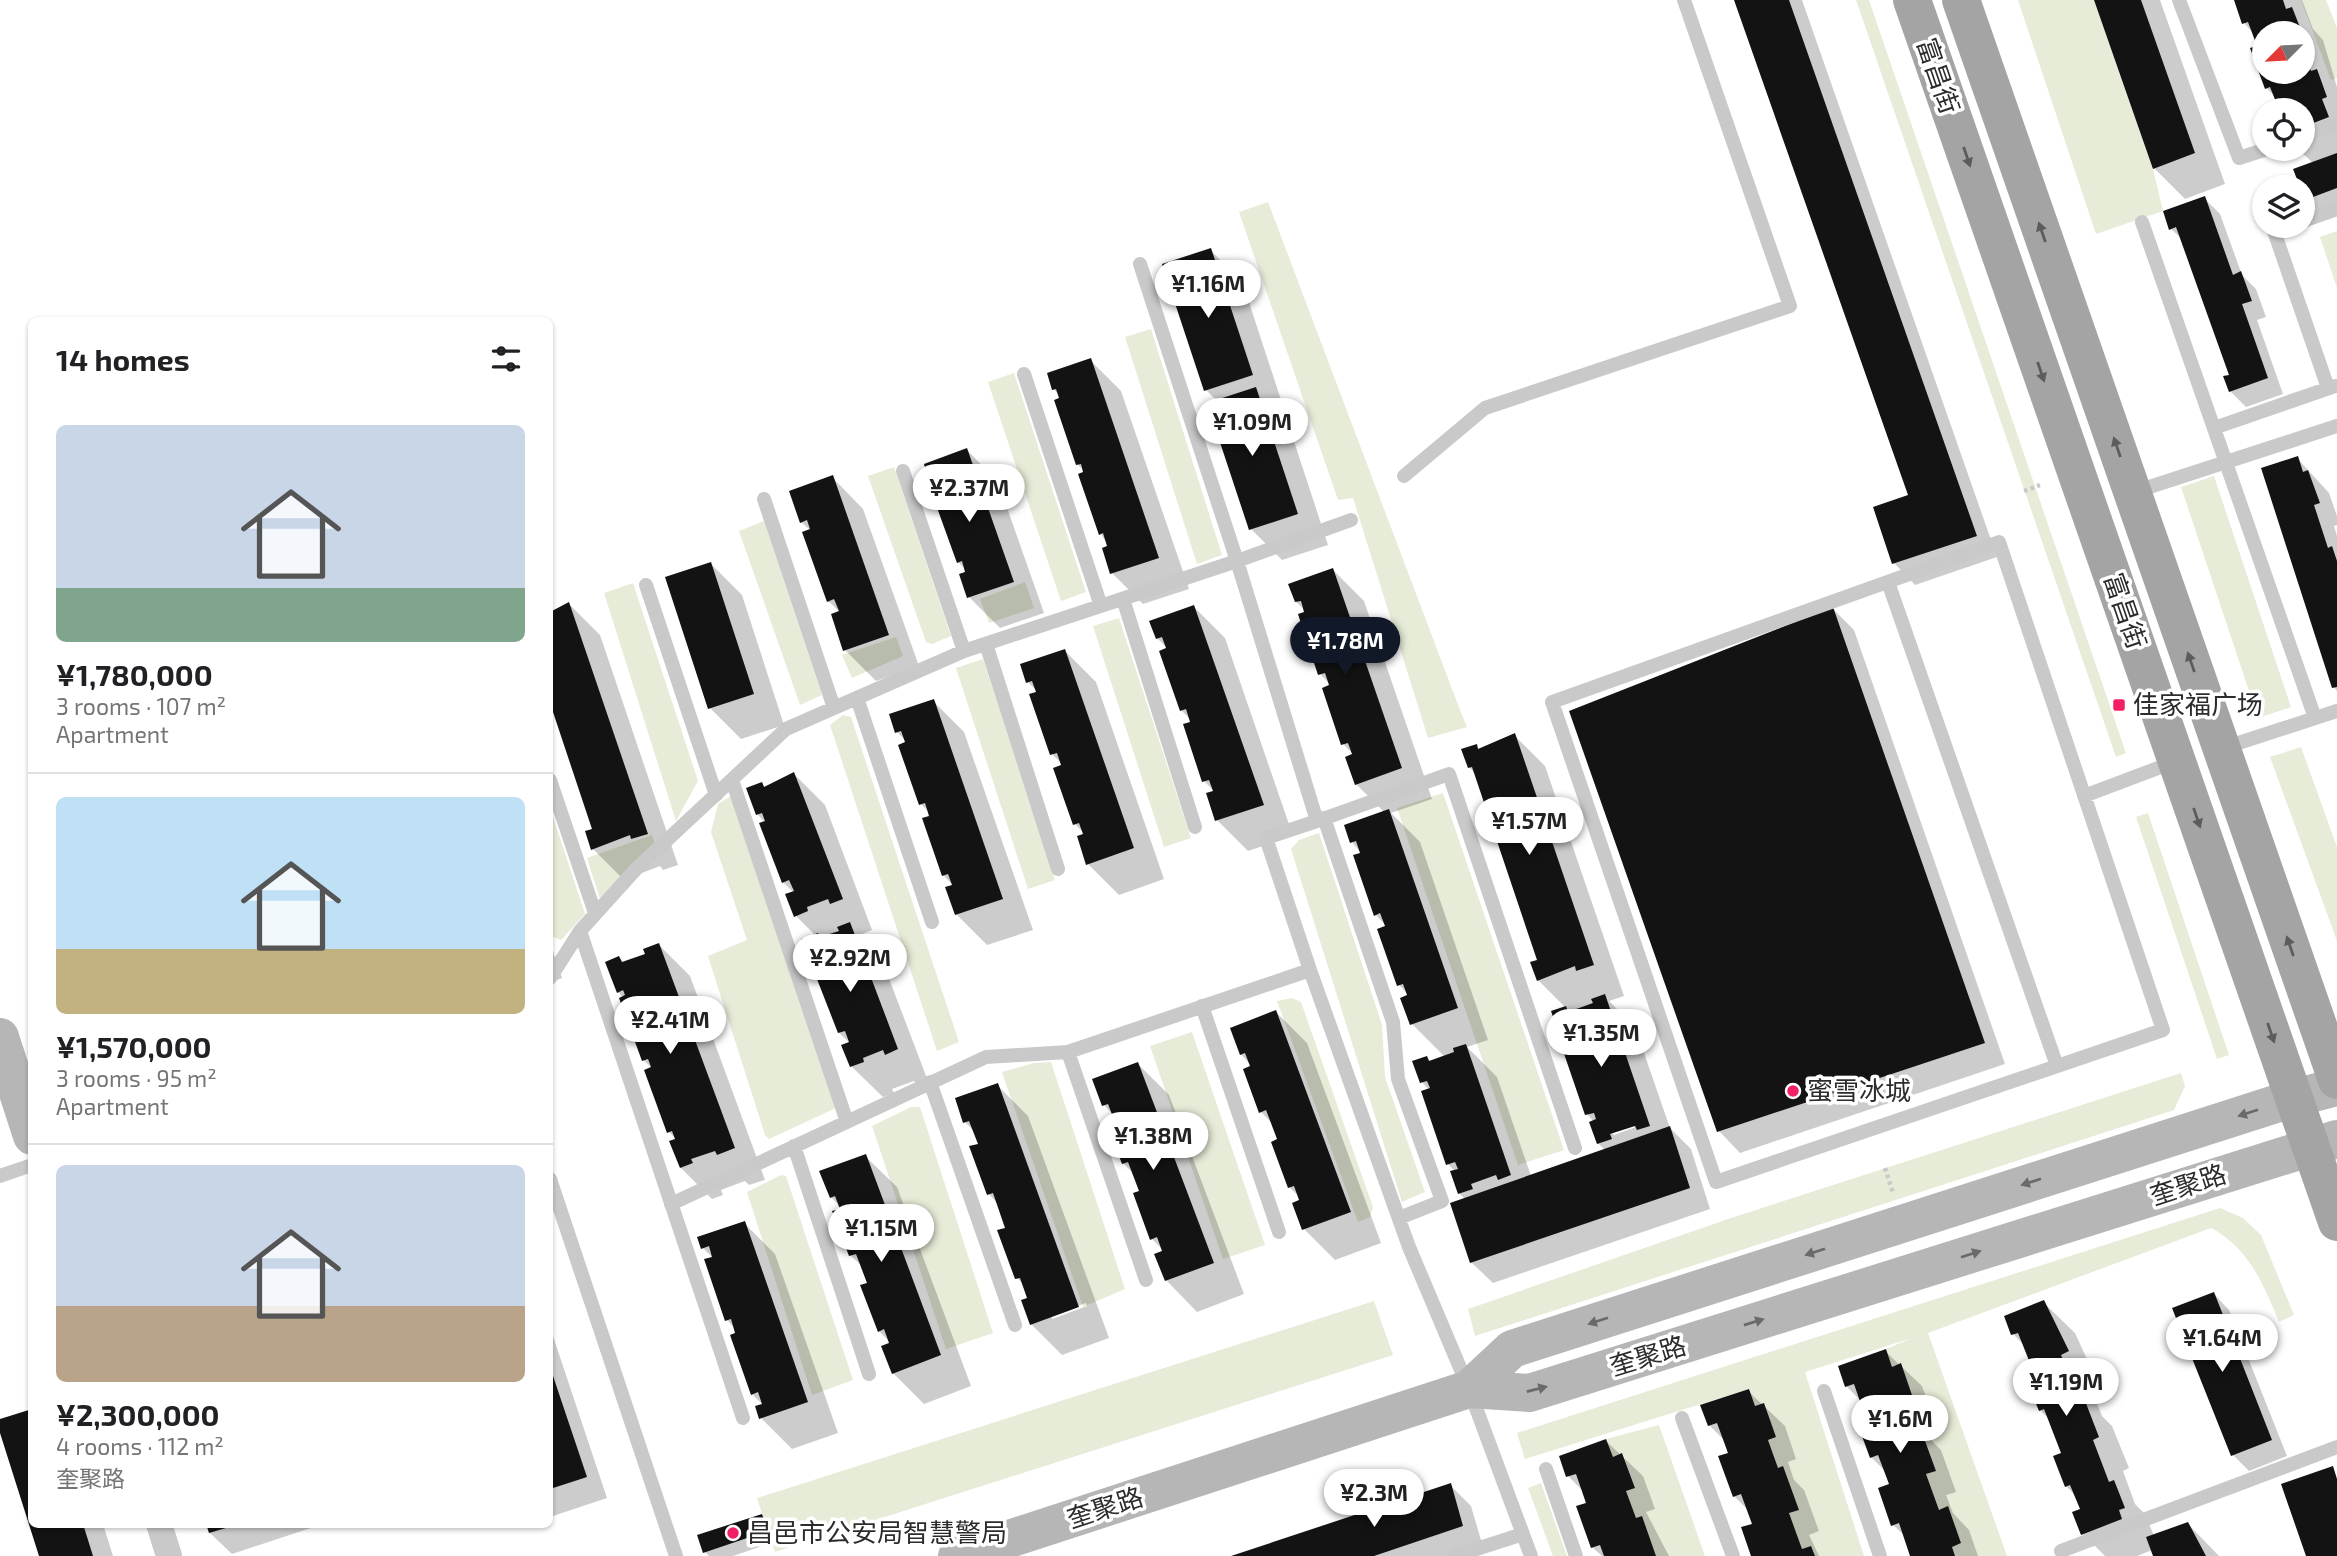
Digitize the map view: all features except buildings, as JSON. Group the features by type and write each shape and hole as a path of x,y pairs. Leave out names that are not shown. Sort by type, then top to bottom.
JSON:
{"main road":[{"name":"富昌街","path":"1912,0 2294,1098 2324,1142 2337,1223"},
{"name":"富昌街","path":"1961,0 2337,1080"}],"street":[{"path":"0,1037 28,1124"},
{"path":"1469,1389 1512,1349 2294,1098 2337,1087"},
{"name":"奎聚路","path":"957,1556 1469,1389 1529,1392 2324,1142"},
{"path":"160,1528 169,1556"}],"lane":[{"path":"1404,475 1485,408 1790,306 1684,0"},
{"path":"2179,0 2239,158 2252,154"},
{"path":"2315,132 2337,124"},
{"path":"2315,217 2337,209"},
{"path":"2142,222 2315,718"},
{"path":"2214,428 2333,386 2277,238"},
{"path":"1140,264 1321,820 1393,1022 1398,1079 1442,1201 1399,1218"},
{"path":"1024,373 1101,606"},
{"path":"2133,493 2337,426"},
{"path":"903,471 964,651"},
{"path":"764,499 834,708"},
{"path":"553,973 579,931 636,869 786,729 964,651 1237,561 1350,520"},
{"path":"1999,542 2163,1030 1716,1182 1552,702 1888,582 1999,542"},
{"path":"1888,582 2057,1066"},
{"path":"646,585 716,795"},
{"path":"1123,599 1195,827"},
{"path":"986,644 1058,869"},
{"path":"857,698 932,922"},
{"path":"2222,749 2337,711"},
{"path":"2084,796 2177,761"},
{"path":"1531,1556 1469,1389 1399,1218 1266,838 1449,774 1575,1148"},
{"path":"732,780 847,1122"},
{"path":"553,789 595,913"},
{"path":"579,931 743,1418"},
{"path":"671,1204 986,1057 1068,1052 1310,970"},
{"path":"1202,1006 1279,1232"},
{"path":"1068,1052 1146,1280"},
{"path":"930,1082 1015,1325"},
{"path":"794,1146 869,1374"},
{"path":"0,1176 28,1167"},
{"path":"553,1188 676,1556"},
{"path":"1824,1391 1880,1556"},
{"path":"1682,1418 1733,1556"},
{"path":"2061,1551 2337,1447"},
{"path":"1546,1469 1576,1556"},
{"path":"1455,1556 1523,1534"}],"path":[{"path":"2024,491 2040,485"}],"green space":[{"path":"1856,0 1869,0 2126,753 2116,757"},
{"path":"2018,0 2094,0 2153,169 2163,211 2096,234"},
{"path":"2301,0 2326,0 2337,28 2337,78 2331,80 2315,37 2315,21 2309,21"},
{"path":"1268,202 1467,727 1428,738 1353,498 1338,500 1239,212"},
{"path":"2337,231 2337,288 2320,237"},
{"path":"1151,329 1222,555 1197,564 1125,337"},
{"path":"1014,373 1086,592 1061,601 988,382"},
{"path":"894,467 951,636 932,644 926,642 868,476"},
{"path":"2214,476 2291,707 2258,718 2181,487"},
{"path":"764,521 822,695 800,705 739,531"},
{"path":"1025,582 1034,608 989,623 980,599"},
{"path":"633,583 698,781 676,821 604,593"},
{"path":"1119,618 1191,838 1164,847 1093,626"},
{"path":"896,637 903,656 852,678 842,655"},
{"path":"983,659 1055,880 1028,889 956,668"},
{"path":"843,715 851,717 959,1042 937,1051 830,725"},
{"path":"2301,747 2337,847 2337,941 2270,757"},
{"path":"1443,793 1564,1150 1518,1165 1397,808"},
{"path":"731,796 836,1108 769,1139 765,1135 708,956 747,940 711,832 718,804"},
{"path":"2148,813 2229,1055 2217,1059 2136,817"},
{"path":"553,817 585,914 561,940 553,937"},
{"path":"1319,833 1382,1025 1385,1077 1425,1192 1402,1202 1291,849 1299,840"},
{"path":"652,835 655,844 600,899 587,858"},
{"path":"1292,998 1301,1002 1373,1207 1370,1217 1358,1222 1277,1001"},
{"path":"1192,1032 1265,1245 1223,1259 1150,1046"},
{"path":"1051,1062 1125,1289 1083,1307 1002,1072 1034,1063"},
{"path":"2181,1073 2185,1086 2174,1110 1475,1336 1468,1309 1731,1218"},
{"path":"911,1107 920,1107 993,1333 946,1349 872,1126"},
{"path":"781,1175 786,1176 853,1380 812,1395 747,1192"},
{"path":"2220,1208 2243,1218 2261,1235 2294,1315 2279,1322 2261,1281 2245,1256 2211,1228 1928,1333 2007,1556 1955,1556 1952,1547 1961,1543 1948,1507 1939,1510 1926,1474 1936,1471 1921,1427 1915,1429 1905,1401 1913,1398 1901,1363 1892,1367 1886,1349 1912,1338 1805,1372 1864,1556 1815,1556 1811,1546 1802,1549 1789,1513 1799,1510 1783,1467 1778,1468 1768,1440 1776,1437 1764,1403 1755,1406 1749,1389 1525,1459 1517,1433"},
{"path":"1374,1301 1393,1355 775,1552 757,1498"},
{"path":"1659,1425 1705,1556 1656,1556 1642,1516 1636,1518 1626,1491 1635,1487 1623,1454 1613,1457 1606,1439"},
{"path":"1541,1483 1567,1556 1553,1556 1528,1488"}],"place":[{"name":"佳家福广场","path":"2119,705"},
{"name":"蜜雪冰城","path":"1793,1091"},
{"name":"昌邑市公安局智慧警局","path":"733,1533"}]}
